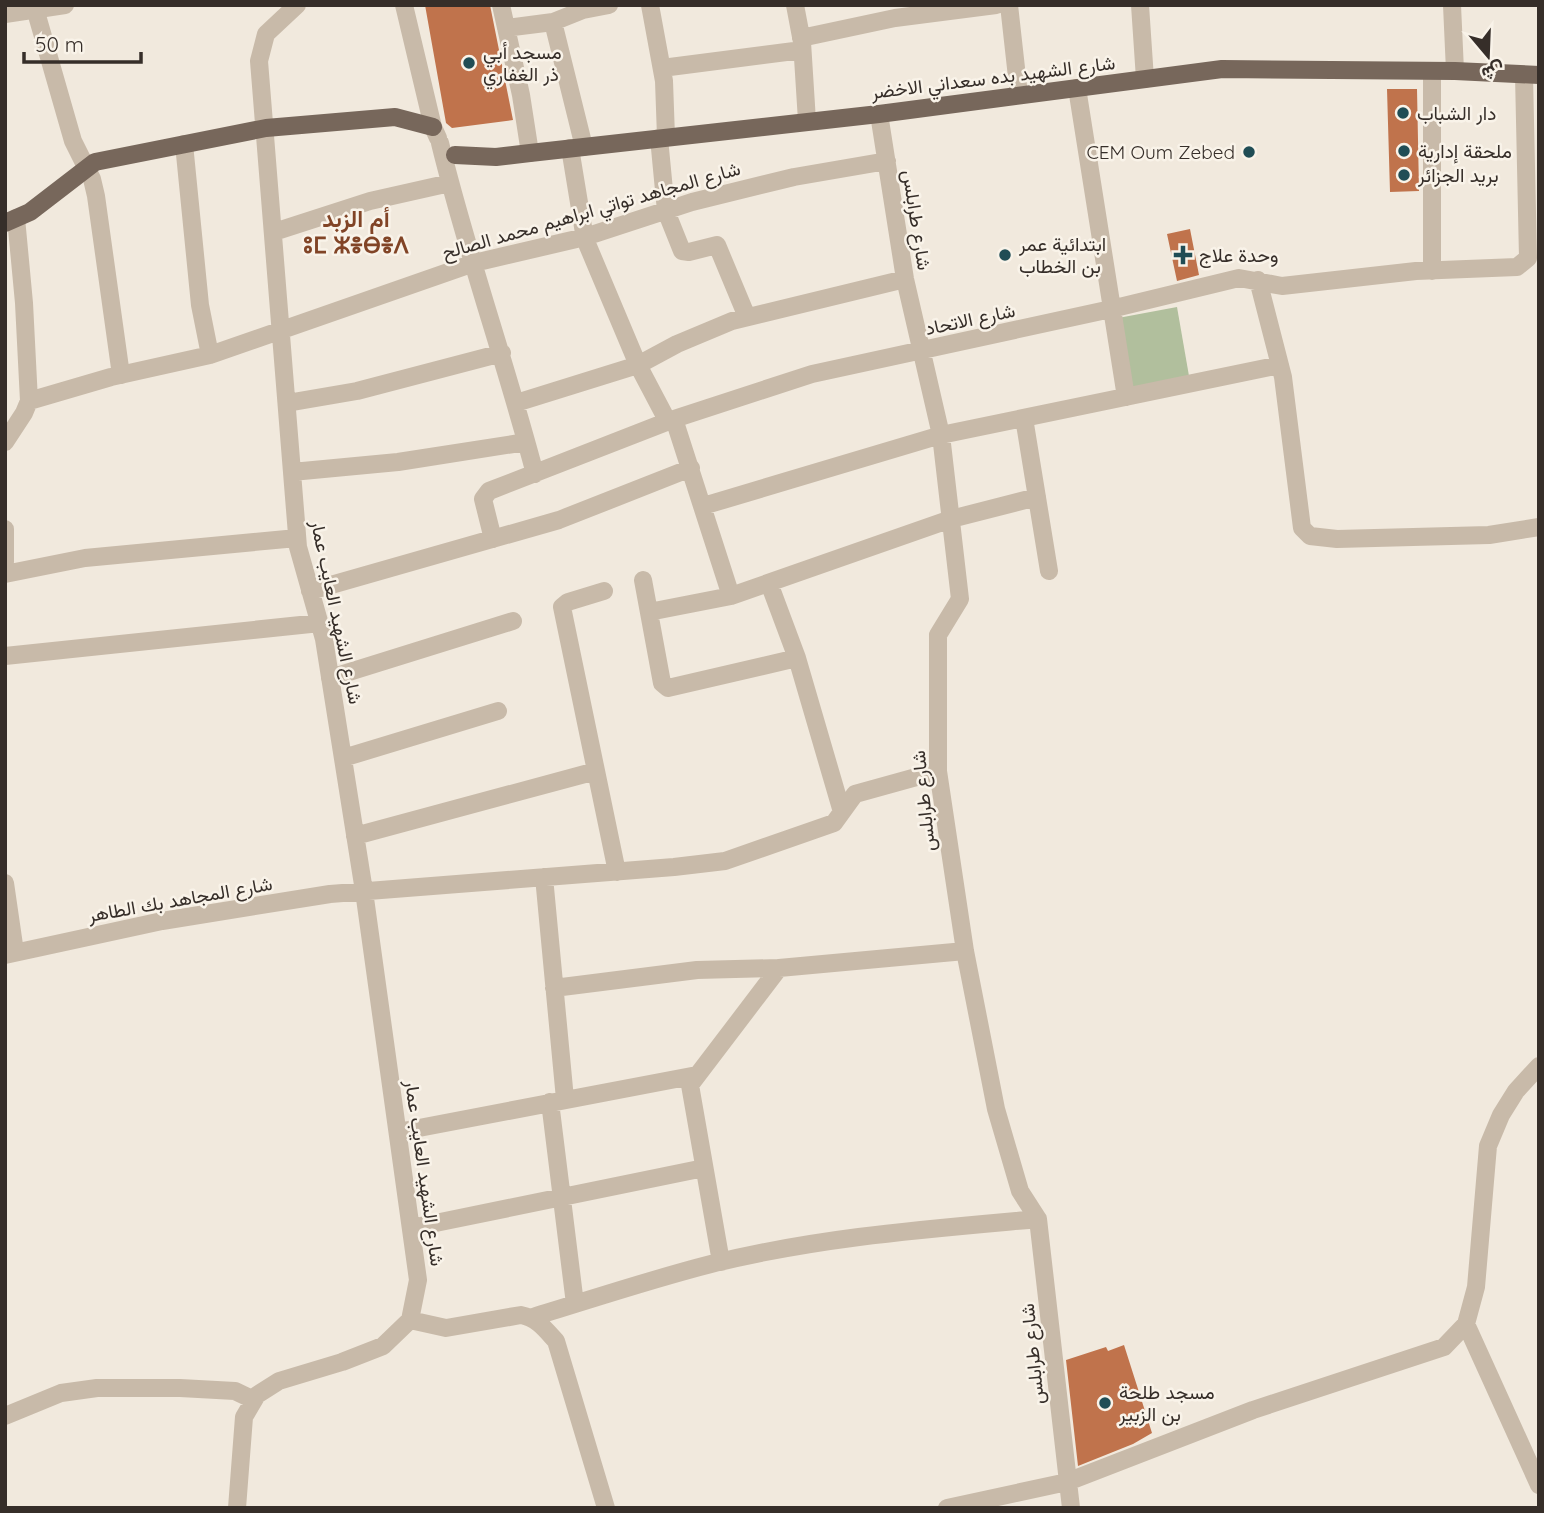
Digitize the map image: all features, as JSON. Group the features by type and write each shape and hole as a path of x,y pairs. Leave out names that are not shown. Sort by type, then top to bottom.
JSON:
{"main road":[{"name":"شارع الشهيد بده سعداني الاخضر","path":"455,155 496,157 577,148 879,114 1222,69 1455,71 1531,75"},
{"path":"8,220 30,212 95,162 184,144 266,128 395,117 437,135"}],"street":[{"path":"5,14 65,5"},
{"name":"شارع الشهيد العايب عمار","path":"297,5 265,34 259,61 297,538 320,623 364,891 418,1280 411,1320"},
{"path":"404,5 450,183 502,353 534,474"},
{"path":"501,5 521,95 530,153"},
{"path":"506,28 553,22 583,10 610,5"},
{"path":"650,5 662,68 666,211 682,251 689,253 713,245 720,249 747,317"},
{"path":"795,5 802,44 807,121"},
{"path":"662,68 802,44 895,18 996,5"},
{"path":"1009,5 1019,95"},
{"path":"1140,5 1145,79"},
{"path":"1452,5 1455,71"},
{"path":"37,8 73,141 96,196 121,375"},
{"path":"553,22 577,148 585,237 638,365 671,421 691,468 731,596"},
{"path":"1432,71 1432,271"},
{"name":"شارع الاتحاد","path":"493,539 483,499 485,495 671,421 812,374 1111,309 1238,278 1282,286 1432,271 1517,267 1528,258 1531,75"},
{"path":"1077,88 1126,397"},
{"name":"شارع طرابلس","path":"879,114 905,279 941,435 960,599 938,635 938,771 964,951 996,1109 1020,1191 1038,1219 1071,1508"},
{"path":"437,135 455,155"},
{"path":"184,144 200,305 210,355"},
{"name":"شارع المجاهد تواتي ابراهيم محمد الصالح","path":"29,401 121,375 210,355 474,263 585,237 666,211 794,177 887,161"},
{"path":"274,232 370,201 450,183"},
{"path":"5,442 24,414 29,401 24,303 8,220"},
{"path":"516,403 638,365 677,344 732,321 905,279"},
{"path":"1258,280 1280,365 1302,528 1310,536 1337,539 1489,535 1539,527"},
{"path":"287,402 357,391 502,353"},
{"path":"703,506 941,435 1280,365"},
{"path":"1024,418 1049,571"},
{"path":"292,472 398,462 526,442"},
{"path":"310,590 559,520 691,468"},
{"path":"649,612 731,596 951,519 1037,497"},
{"path":"5,529 5,562"},
{"path":"5,575 85,558 297,538"},
{"path":"643,580 663,683 668,688 797,658"},
{"path":"769,583 797,658 842,812"},
{"path":"604,591 568,602 562,607 617,872"},
{"path":"330,678 513,621"},
{"path":"5,656 320,623"},
{"path":"343,758 498,711"},
{"path":"355,836 596,771"},
{"name":"شارع المجاهد بك الطاهر","path":"10,953 162,921 330,894 725,861 834,823 855,794 938,771"},
{"path":"544,877 554,988 562,1198 575,1304"},
{"path":"5,883 10,953"},
{"path":"554,988 697,970 779,968 964,951"},
{"path":"721,1262 690,1085 779,968"},
{"path":"947,1508 1068,1482 1253,1409 1444,1347 1466,1324 1475,1287 1488,1146 1516,1091 1539,1066"},
{"path":"398,1132 697,1075"},
{"path":"411,1228 704,1168"},
{"path":"237,1508 244,1417 257,1395 279,1381 383,1346 411,1320 446,1328 521,1315 533,1317 721,1262 860,1235 1038,1219"},
{"path":"533,1317 556,1341 606,1508"},
{"path":"1466,1324 1539,1485"},
{"path":"5,1416 61,1393 96,1388 235,1391 254,1400"}],"green space":[{"path":"1177,307 1189,376 1131,389 1118,318"}],"building":[{"name":"مسجد أبي ذر الغفاري","path":"425,5 490,5 513,120 452,128 446,123"},
{"path":"1387,89 1417,89 1419,191 1390,192"},
{"name":"وحدة علاج","path":"1190,229 1199,275 1177,281 1167,234"},
{"name":"مسجد طلحة بن الزبير","path":"1124,1345 1152,1433 1133,1444 1078,1466 1066,1360 1106,1347 1108,1351"}],"place":[{"name":"مسجد أبي ذر الغفاري","path":"469,63"},
{"name":"دار الشباب","path":"1403,113"},
{"name":"ملحقة إدارية","path":"1404,151"},
{"name":"CEM Oum Zebed","path":"1249,152"},
{"name":"بريد الجزائر","path":"1404,175"},
{"name":"ابتدائية عمر بن الخطاب","path":"1005,255"},
{"name":"وحدة علاج","path":"1183,255"},
{"name":"مسجد طلحة بن الزبير","path":"1105,1403"}],"district":[{"name":"أم الزبد ⵓⵎ ⵣⴻⴱⴻⴷ","path":"356,232"}]}
